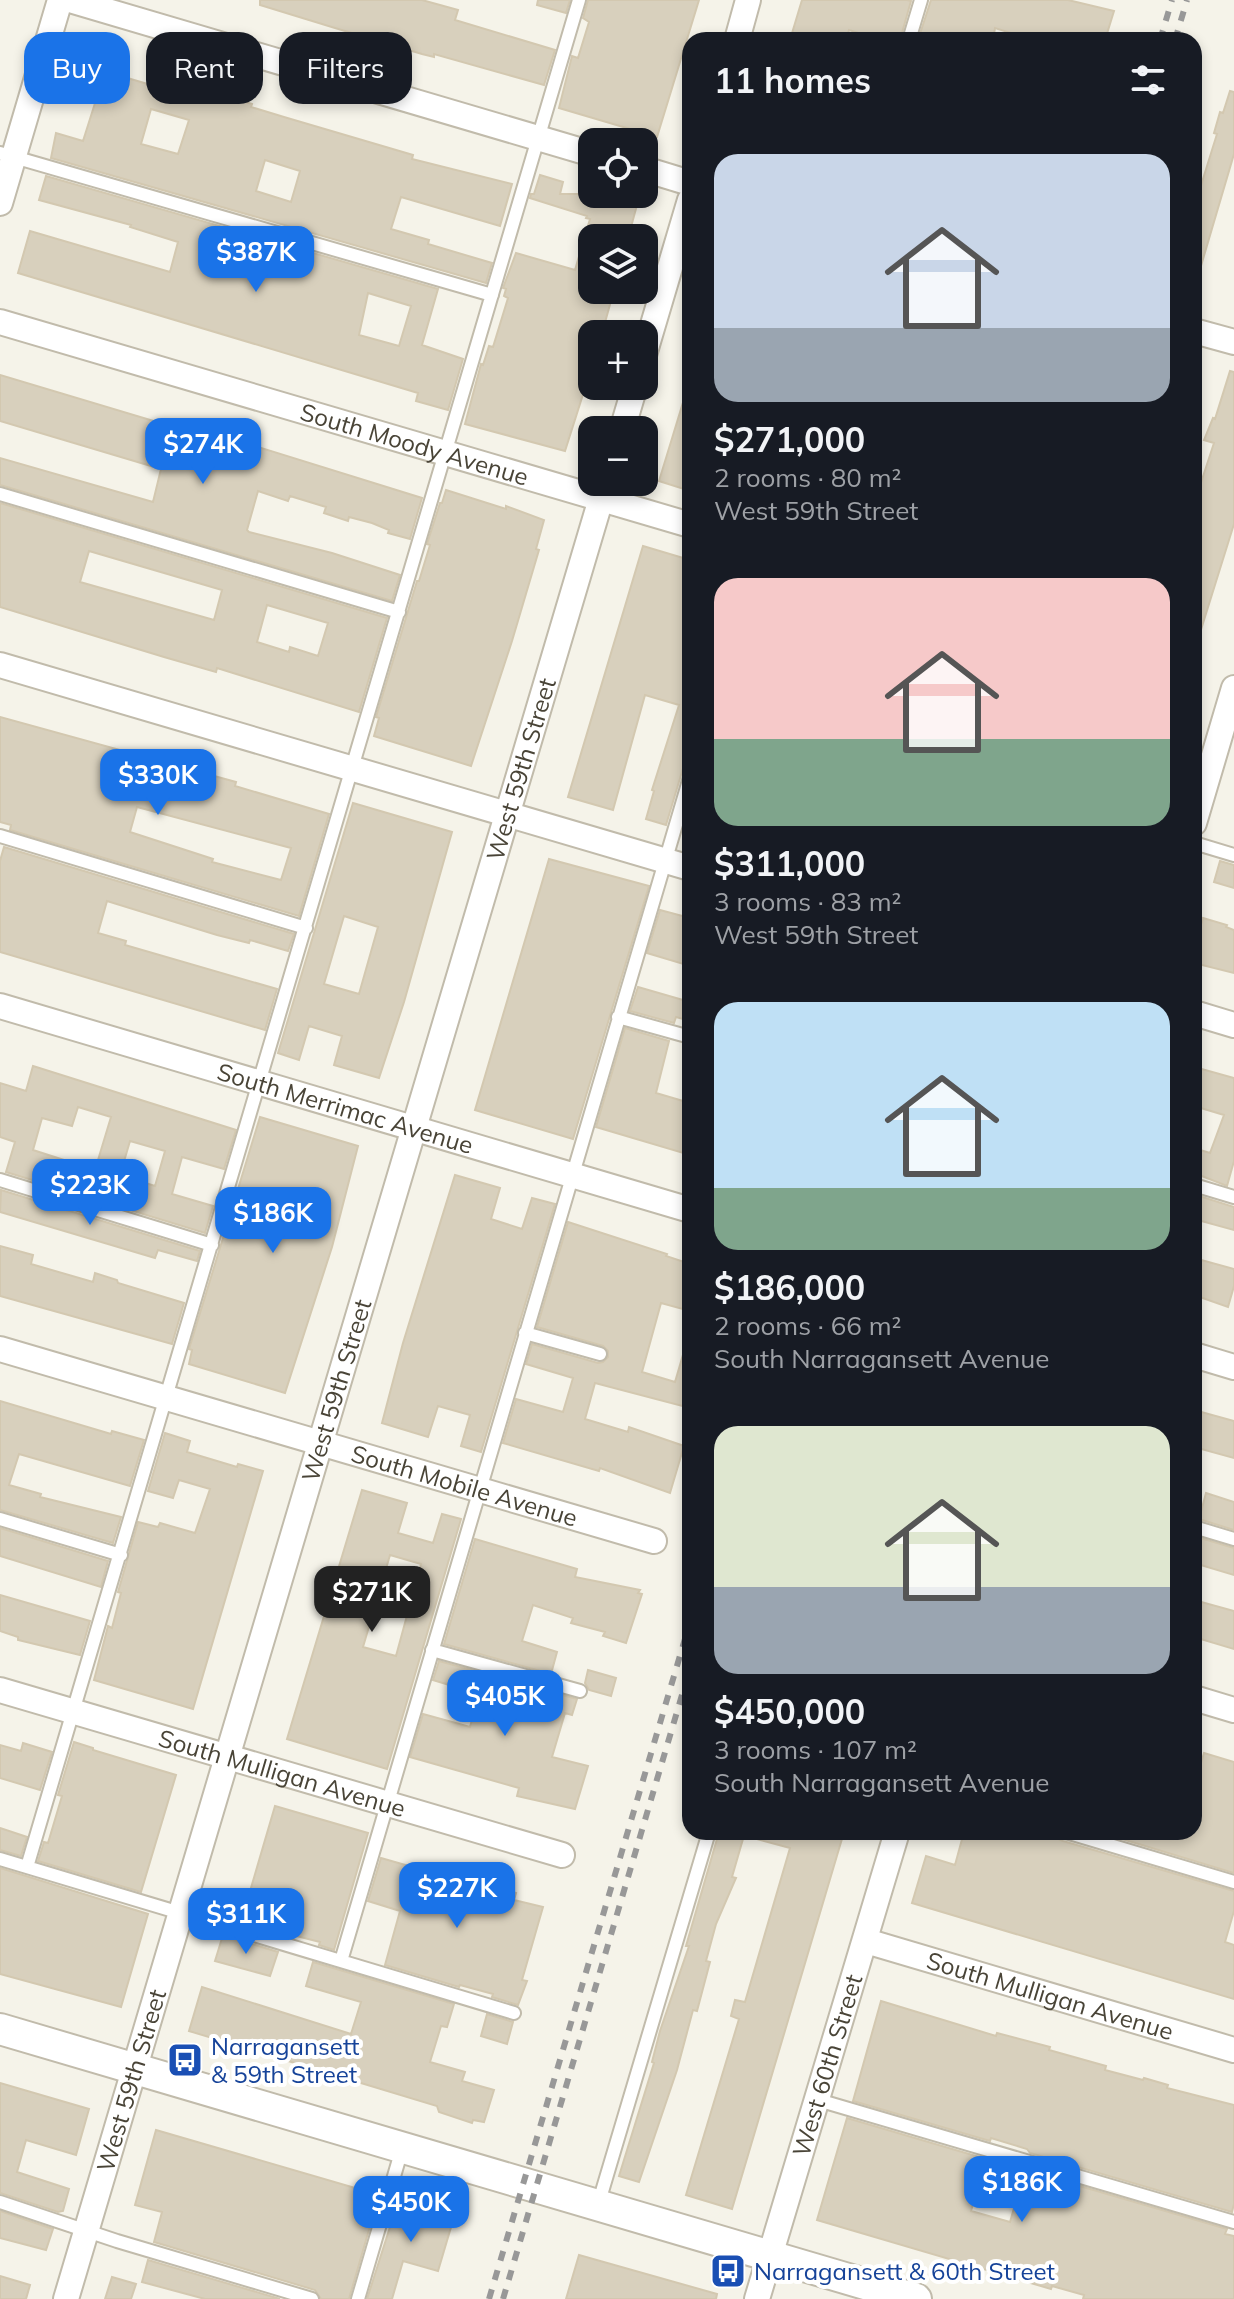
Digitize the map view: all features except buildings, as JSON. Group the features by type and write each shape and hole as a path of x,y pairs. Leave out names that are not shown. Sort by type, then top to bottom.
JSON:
{"street":[{"path":"0,203 7,155 60,0"},
{"path":"70,0 578,150"},
{"path":"739,32 748,0"},
{"path":"658,173 682,181"},
{"path":"654,320 682,227"},
{"name":"South Moody Avenue","path":"0,322 446,453 578,484"},
{"path":"1202,333 1234,342"},
{"name":"West 59th Street","path":"66,2299 602,496"},
{"name":"South Moody Avenue","path":"619,496 682,522"},
{"path":"0,665 682,865"},
{"path":"1202,796 1234,688"},
{"name":"South Merrimac Avenue","path":"0,1006 682,1208"},
{"path":"1202,1015 1234,1025"},
{"name":"South Mobile Avenue","path":"0,1349 654,1541"},
{"path":"1202,1357 1234,1367"},
{"name":"South Mulligan Avenue","path":"0,1690 562,1855"},
{"path":"1202,1700 1234,1710"},
{"name":"West 60th Street","path":"757,2299 895,1840"},
{"name":"South Mulligan Avenue","path":"866,1941 1234,2050"},
{"path":"0,2029 916,2299"}],"lane":[{"path":"27,1867 579,0"},
{"path":"911,32 921,0"},
{"path":"7,155 492,295"},
{"path":"0,494 399,612"},
{"path":"341,1961 682,804"},
{"path":"0,836 306,928"},
{"path":"1202,845 1234,855"},
{"path":"618,1017 682,1035"},
{"path":"0,1180 212,1245"},
{"path":"1202,1187 1234,1197"},
{"path":"525,1333 600,1354"},
{"path":"0,1519 121,1555"},
{"path":"1202,1529 1234,1539"},
{"path":"432,1650 580,1691"},
{"path":"598,2205 707,1840"},
{"path":"1093,1840 1234,1882"},
{"path":"0,1859 514,2013"},
{"path":"818,2100 1234,2222"},
{"path":"358,2299 402,2148"},
{"path":"0,2202 312,2299"}],"railway":[{"path":"1162,32 1172,0"},
{"path":"1177,32 1187,0"},
{"path":"489,2299 682,1649"},
{"path":"503,2299 682,1695"}],"place":[{"name":"Narragansett & 59th Street","path":"185,2060"},
{"name":"Narragansett & 60th Street","path":"728,2271"}]}
